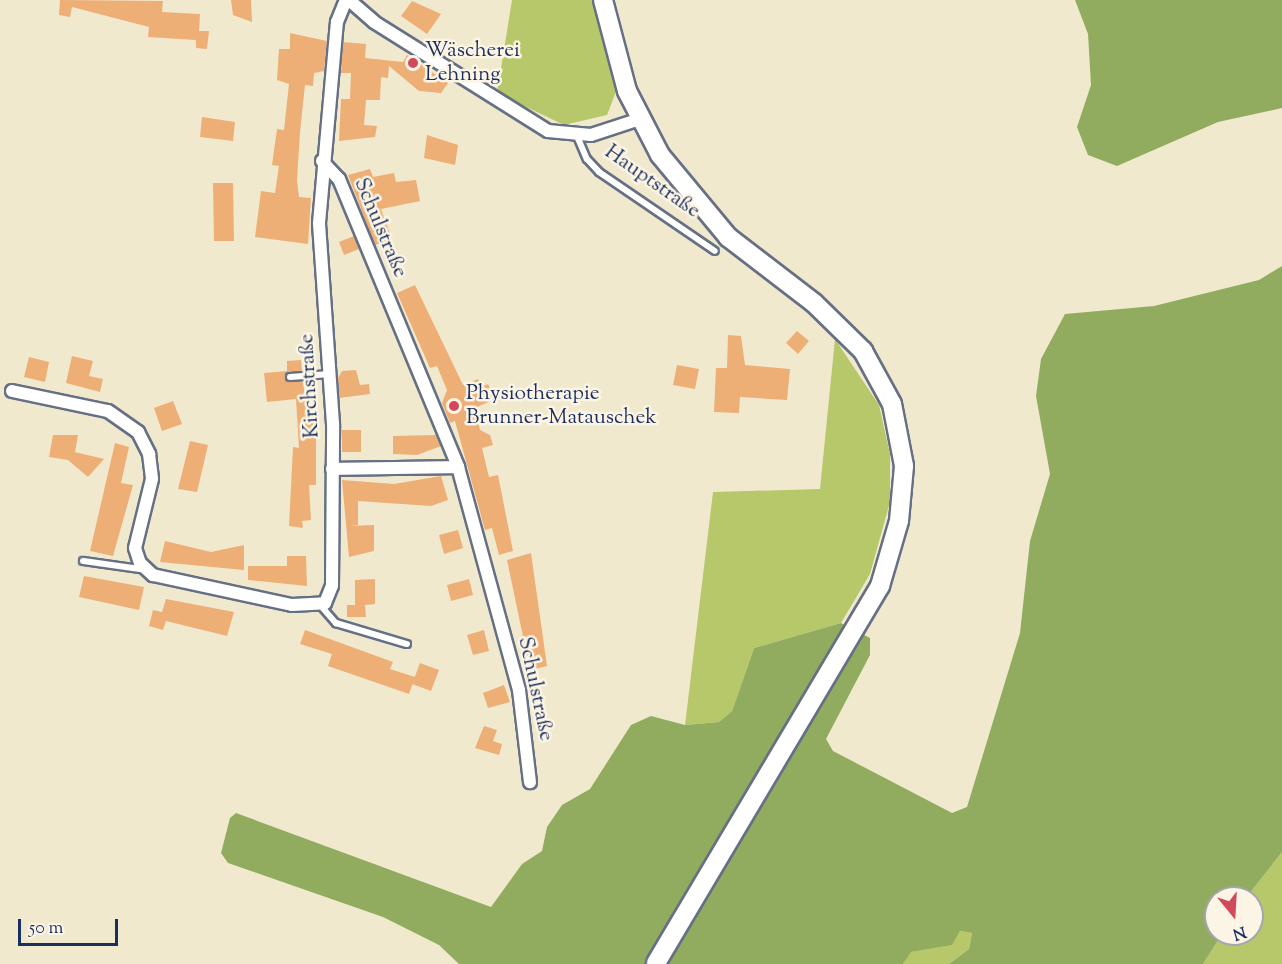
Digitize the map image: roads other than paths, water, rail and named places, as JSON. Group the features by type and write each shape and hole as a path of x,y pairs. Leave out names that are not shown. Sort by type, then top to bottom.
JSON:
{"main road":[{"path":"603,0 615,56 639,119 672,173 706,215 863,351 892,404 904,466 899,521 880,586 656,964"}],"street":[{"name":"Hauptstraße","path":"348,0 374,22 534,125 577,136 639,119"},
{"path":"322,161 338,22 348,0"},
{"name":"Kirchstraße","path":"321,606 332,586 330,374 320,252 322,161"},
{"name":"Schulstraße","path":"322,161 339,179 458,467 519,690 530,782"},
{"path":"12,391 108,411 138,432 152,467 135,548 147,570 270,600 321,606"},
{"path":"332,469 458,467"}],"lane":[{"name":"Hauptstraße","path":"577,136 586,159 599,172 715,251"},
{"path":"290,377 330,374"},
{"path":"83,561 147,570"},
{"path":"321,606 329,620 407,644"}],"place":[{"name":"Wäscherei Lehning","path":"413,63"},
{"name":"Physiotherapie Brunner-Matauschek","path":"454,406"}]}
